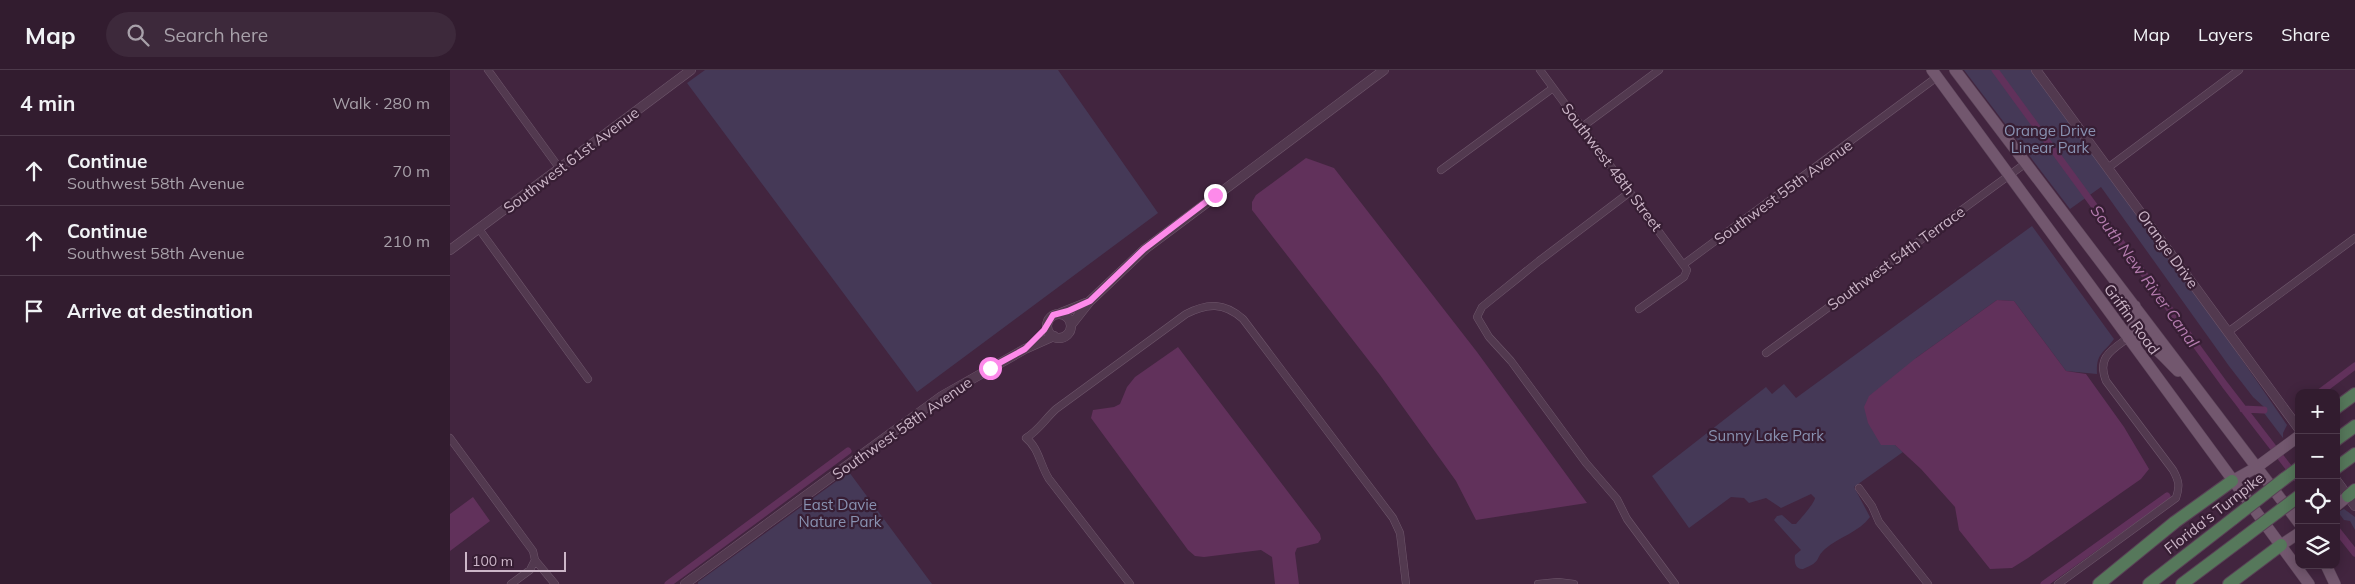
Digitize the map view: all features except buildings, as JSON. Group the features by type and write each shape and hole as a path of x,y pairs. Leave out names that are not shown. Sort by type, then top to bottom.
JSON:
{"highway":[{"path":"2340,405 2355,394"},
{"path":"2340,437 2355,426"},
{"path":"2340,465 2355,454"},
{"name":"Florida's Turnpike","path":"2149,584 2295,471"},
{"path":"2099,584 2175,522 2232,481"},
{"path":"2182,584 2295,499"},
{"path":"2229,584 2281,545"}],"main road":[{"name":"Griffin Road","path":"1955,70 2196,387 2262,464 2295,518"},
{"name":"Griffin Road","path":"1935,74 2309,584"},
{"path":"2135,306 2135,324 2128,338 2138,338 2147,342 2196,387"},
{"path":"2232,481 2262,464 2295,439"},
{"path":"2340,504 2353,497"},
{"path":"2281,545 2295,536"},
{"path":"2328,569 2335,584"}],"street":[{"path":"488,70 560,168"},
{"name":"Southwest 61st Avenue","path":"450,250 691,70"},
{"path":"1090,301 1053,315 1047,325 1048,330 1054,336 1060,338 1066,336 1070,331 1071,324 1090,301 1144,249 1384,70"},
{"name":"Southwest 48th Street","path":"1540,70 1684,264"},
{"path":"1582,127 1658,70"},
{"name":"Orange Drive","path":"2036,70 2295,424"},
{"path":"2108,167 2239,70"},
{"name":"Southwest 55th Avenue","path":"1640,309 1684,277 1687,270 1684,264 1935,74"},
{"path":"1441,170 1553,88"},
{"name":"Southwest 54th Terrace","path":"1766,353 2026,163"},
{"path":"1630,192 1538,261 1482,307 1477,316 1489,337 1516,367 1586,463 1617,499 1627,519 1675,584"},
{"path":"479,229 588,379"},
{"path":"2228,332 2355,238"},
{"path":"1130,584 1049,478 1042,468 1034,444 1026,438 1036,432 1047,417 1056,409 1186,314 1208,305 1226,307 1246,323 1393,518 1400,533 1406,584"},
{"path":"1061,313 1066,316 1071,324"},
{"name":"Southwest 58th Avenue","path":"1025,349 1047,325"},
{"name":"Southwest 58th Avenue","path":"685,584 942,396 1025,349 1054,336"},
{"path":"2058,584 2176,498 2180,489 2179,480 2173,470 2106,381 2102,370 2103,360 2112,349 2128,338"},
{"path":"450,438 533,551 535,560 555,584"},
{"path":"2340,484 2353,497"},
{"path":"1859,488 1872,506 1879,522 1928,584"},
{"path":"511,584 530,570 535,560"},
{"path":"1538,584 1558,582 1574,584"}],"green space":[{"path":"705,70 1058,70 1158,213 917,392 687,83"},
{"name":"Orange Drive Linear Park","path":"1964,70 2031,70 2162,246 2287,425 2283,438 2264,413 2264,407 2253,397 2229,366 2101,187 2070,209"},
{"name":"Sunny Lake Park","path":"2032,226 2114,339 2099,358 2097,374 2066,371 2014,301 1997,300 1916,358 1895,445 1903,452 1854,487 1870,517 1855,531 1825,549 1816,562 1803,569 1797,567 1795,555 1801,550 1774,520 1777,516 1782,515 1792,524 1796,524 1814,501 1815,498 1811,494 1781,508 1766,498 1749,503 1744,498 1731,497 1689,528 1652,476 1766,387 1772,394 1784,384 1796,398"},
{"name":"East Davie Nature Park","path":"849,472 932,584 698,584 698,582"},
{"path":"2344,509 2355,517 2355,530 2350,521 2344,520 2340,511"}],"shaded area":[{"path":"1306,158 1334,168 1477,352 1587,503 1476,520 1456,481 1380,375 1252,210 1252,202 1256,195"},
{"path":"1997,300 2014,301 2066,371 2086,374 2124,427 2149,469 2141,479 2028,558 2012,568 1990,569 1959,530 1955,507 1921,469 1895,445 1881,445 1868,423 1864,407 1869,396 1916,358"},
{"path":"1178,347 1320,534 1321,539 1318,543 1297,548 1295,553 1299,584 1275,584 1272,557 1261,550 1204,557 1195,556 1188,550 1091,418 1093,410 1114,407 1120,404 1127,387 1135,377"},
{"path":"473,497 490,521 450,551 450,514"}],"waterway":[{"name":"South New River Canal","path":"1995,70 2225,385 2297,479"},
{"path":"2324,389 2355,366"},
{"path":"2243,409 2264,410"},
{"path":"668,584 848,451"},
{"path":"2044,584 2167,496"},
{"name":"South New River Canal","path":"2340,534 2355,553"}],"route":[{"path":"990,368 1025,349 1044,330 1050,317 1090,301 1144,249 1215,195"}]}
